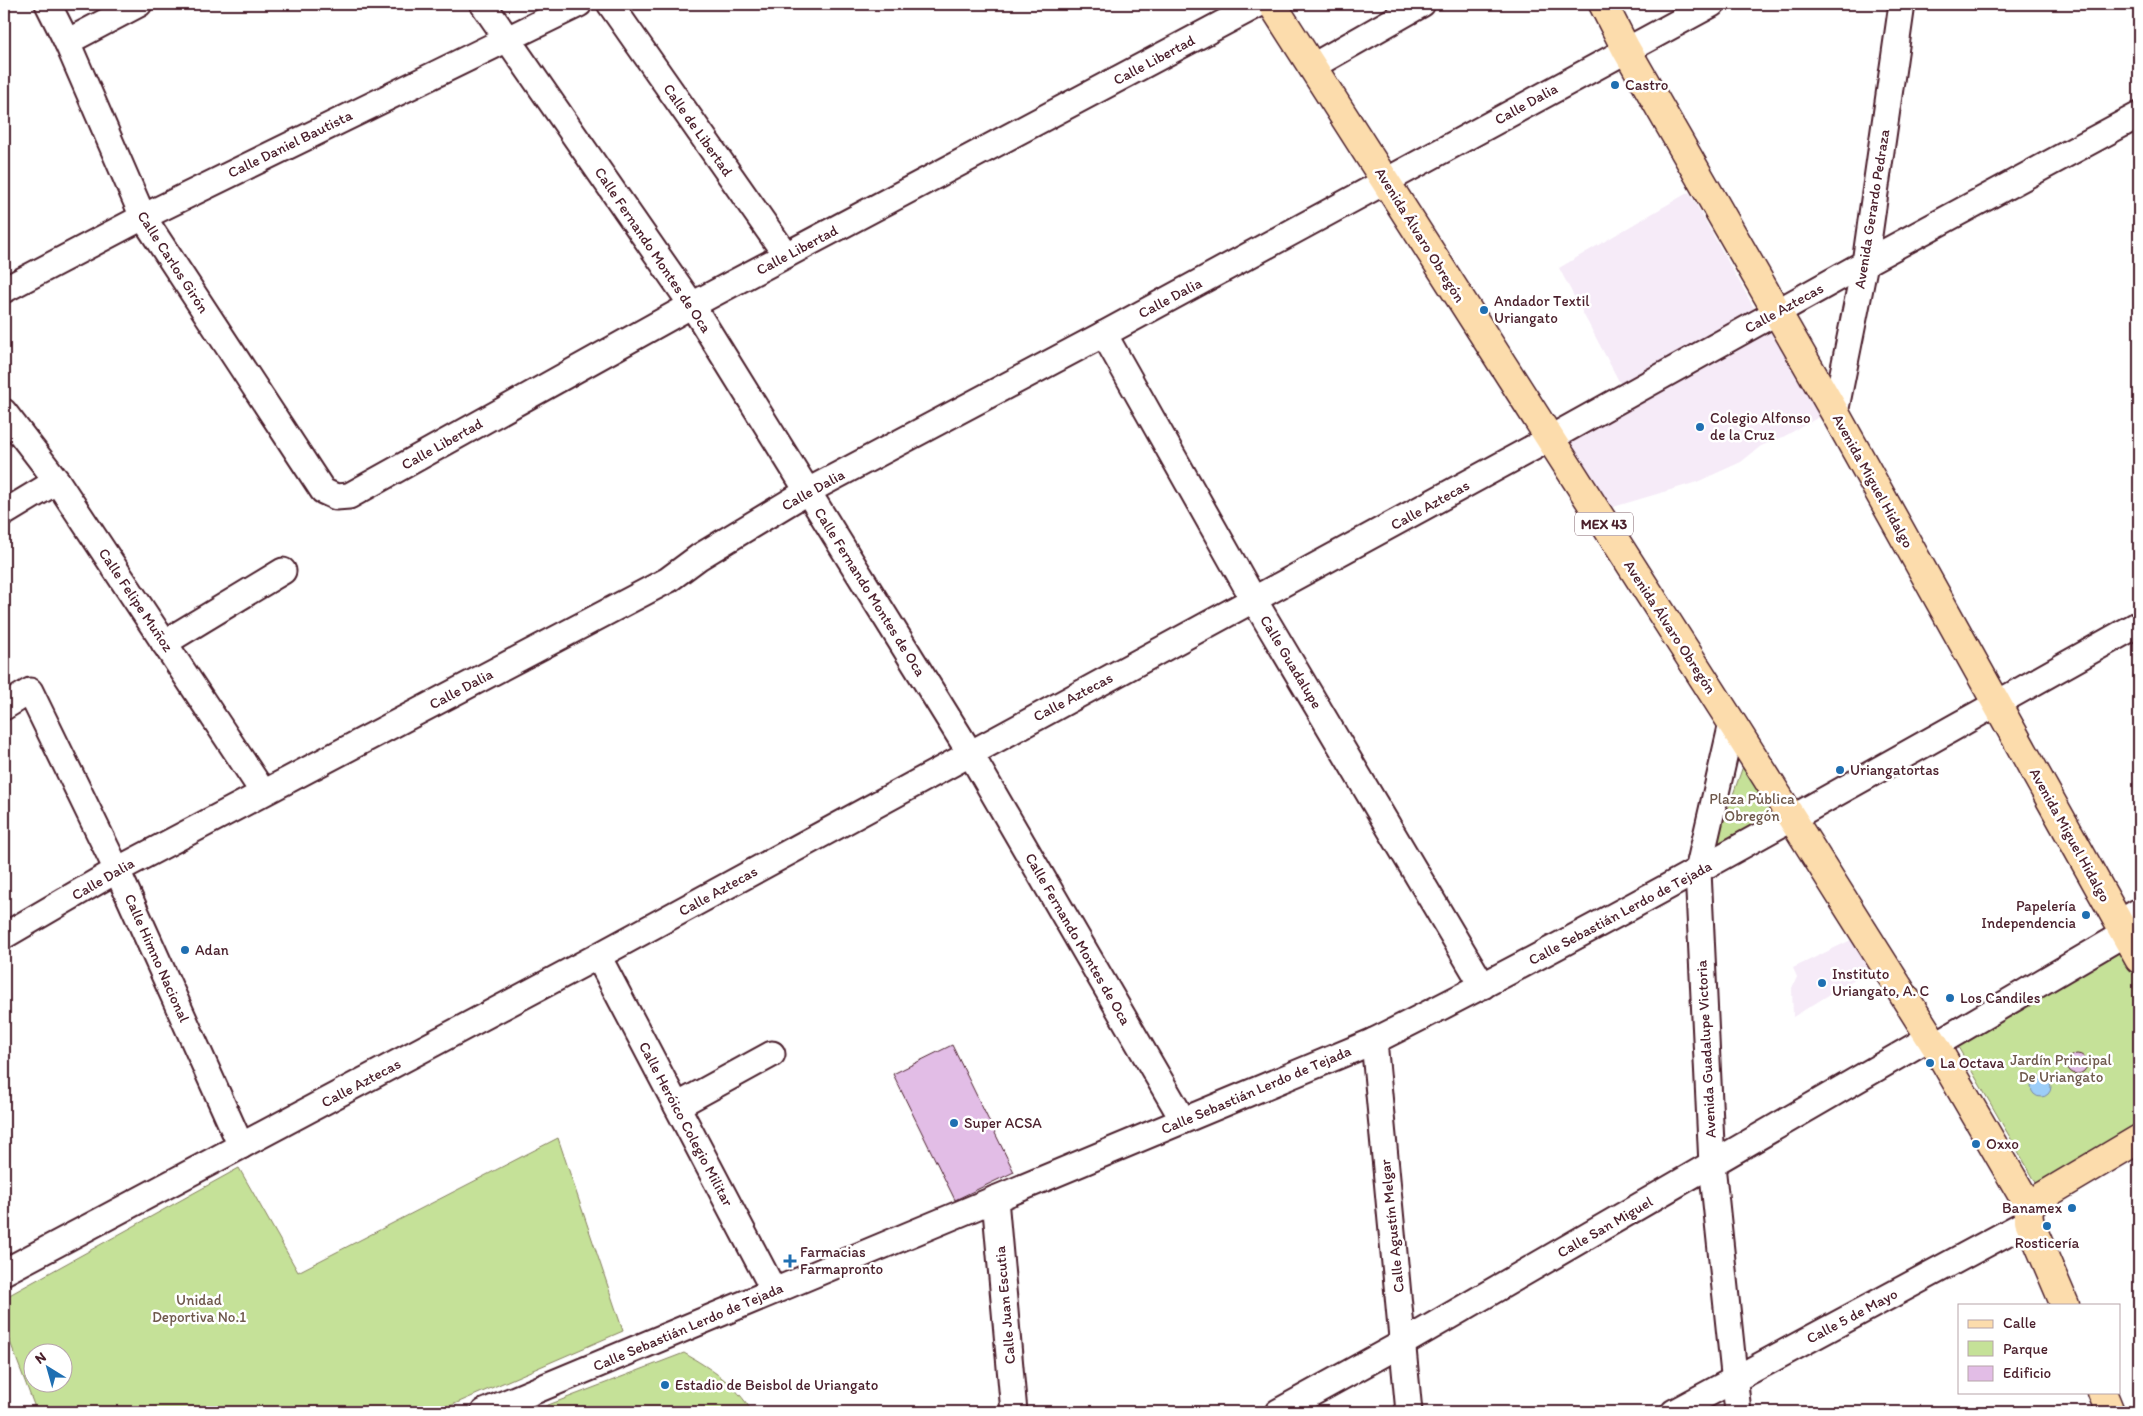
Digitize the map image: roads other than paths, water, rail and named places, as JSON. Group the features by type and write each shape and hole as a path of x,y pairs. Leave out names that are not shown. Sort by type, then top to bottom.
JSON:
{"main road":[{"name":"Avenida Álvaro Obregón","path":"1272,4 1732,723 1932,1041 2029,1213"},
{"name":"Avenida Miguel Hidalgo","path":"1603,4 1626,49 1835,413 1997,703 2128,922 2139,959"},
{"path":"2029,1213 2139,1139"},
{"name":"MEX 43","path":"2029,1213 2065,1304"},
{"path":"2103,1394 2110,1412"}],"street":[{"name":"Calle Carlos Girón","path":"48,4 67,42 142,217 323,491 336,497"},
{"path":"67,42 139,4"},
{"name":"Calle Fernando Montes de Oca","path":"483,4 692,305 970,753 1183,1120"},
{"name":"Calle Daniel Bautista","path":"4,290 142,217 579,4"},
{"name":"Calle de Libertad","path":"610,4 786,256"},
{"name":"Calle Libertad","path":"336,497 349,496 692,305 1259,4"},
{"path":"1313,66 1422,4"},
{"name":"Calle Dalia","path":"4,936 117,870 668,580 699,557 808,491 1104,334 1712,4"},
{"name":"Avenida Gerardo Pedraza","path":"1835,413 1865,263 1902,4"},
{"name":"Calle Aztecas","path":"4,1272 598,956 1254,600 1865,263 2139,115"},
{"name":"Calle Guadalupe","path":"1104,334 1254,600 1484,986"},
{"name":"Calle Felipe Muñoz","path":"4,412 56,481 263,792"},
{"path":"4,513 56,481"},
{"path":"164,644 283,571"},
{"name":"Calle Sebastián Lerdo de Tejada","path":"484,1412 1374,1041 1484,986 1698,871 2139,624"},
{"name":"Calle Himno Nacional","path":"4,707 30,691 117,870 242,1146"},
{"name":"Avenida Guadalupe Victoria","path":"1732,723 1698,871 1712,1165 1738,1412"},
{"name":"Calle San Miguel","path":"1278,1412 1403,1343 1932,1041 2128,922"},
{"name":"Calle Heróico Colegio Militar","path":"598,956 774,1291"},
{"name":"Calle Agustín Melgar","path":"1374,1041 1409,1412"},
{"path":"677,1106 772,1054"},
{"name":"Calle Juan Escutia","path":"995,1199 1014,1412"},
{"name":"Calle 5 de Mayo","path":"1674,1412 2029,1213"}],"water":[{"path":"2041,1077 2048,1080 2051,1087 2048,1094 2041,1097 2034,1094 2031,1087 2034,1080"}],"place":[{"name":"Castro","path":"1615,85"},
{"name":"Andador Textil Uriangato","path":"1484,310"},
{"name":"Colegio Alfonso de la Cruz","path":"1700,427"},
{"name":"Uriangatortas","path":"1840,770"},
{"name":"Papelería Independencia","path":"2086,915"},
{"name":"Adan","path":"185,950"},
{"name":"Instituto Uriangato, A. C","path":"1822,983"},
{"name":"Los Candiles","path":"1950,998"},
{"name":"La Octava","path":"1930,1063"},
{"name":"Super ACSA","path":"954,1123"},
{"name":"Oxxo","path":"1976,1144"},
{"name":"Banamex","path":"2072,1208"},
{"name":"Rosticería","path":"2047,1226"},
{"name":"Farmacias Farmapronto","path":"790,1261"},
{"name":"Estadio de Beisbol de Uriangato","path":"665,1385"}],"park label":[{"name":"Plaza Pública Obregón","path":"1752,808"},
{"name":"Jardín Principal De Uriangato","path":"2061,1068"},
{"name":"Unidad Deportiva No.1","path":"199,1308"}]}
